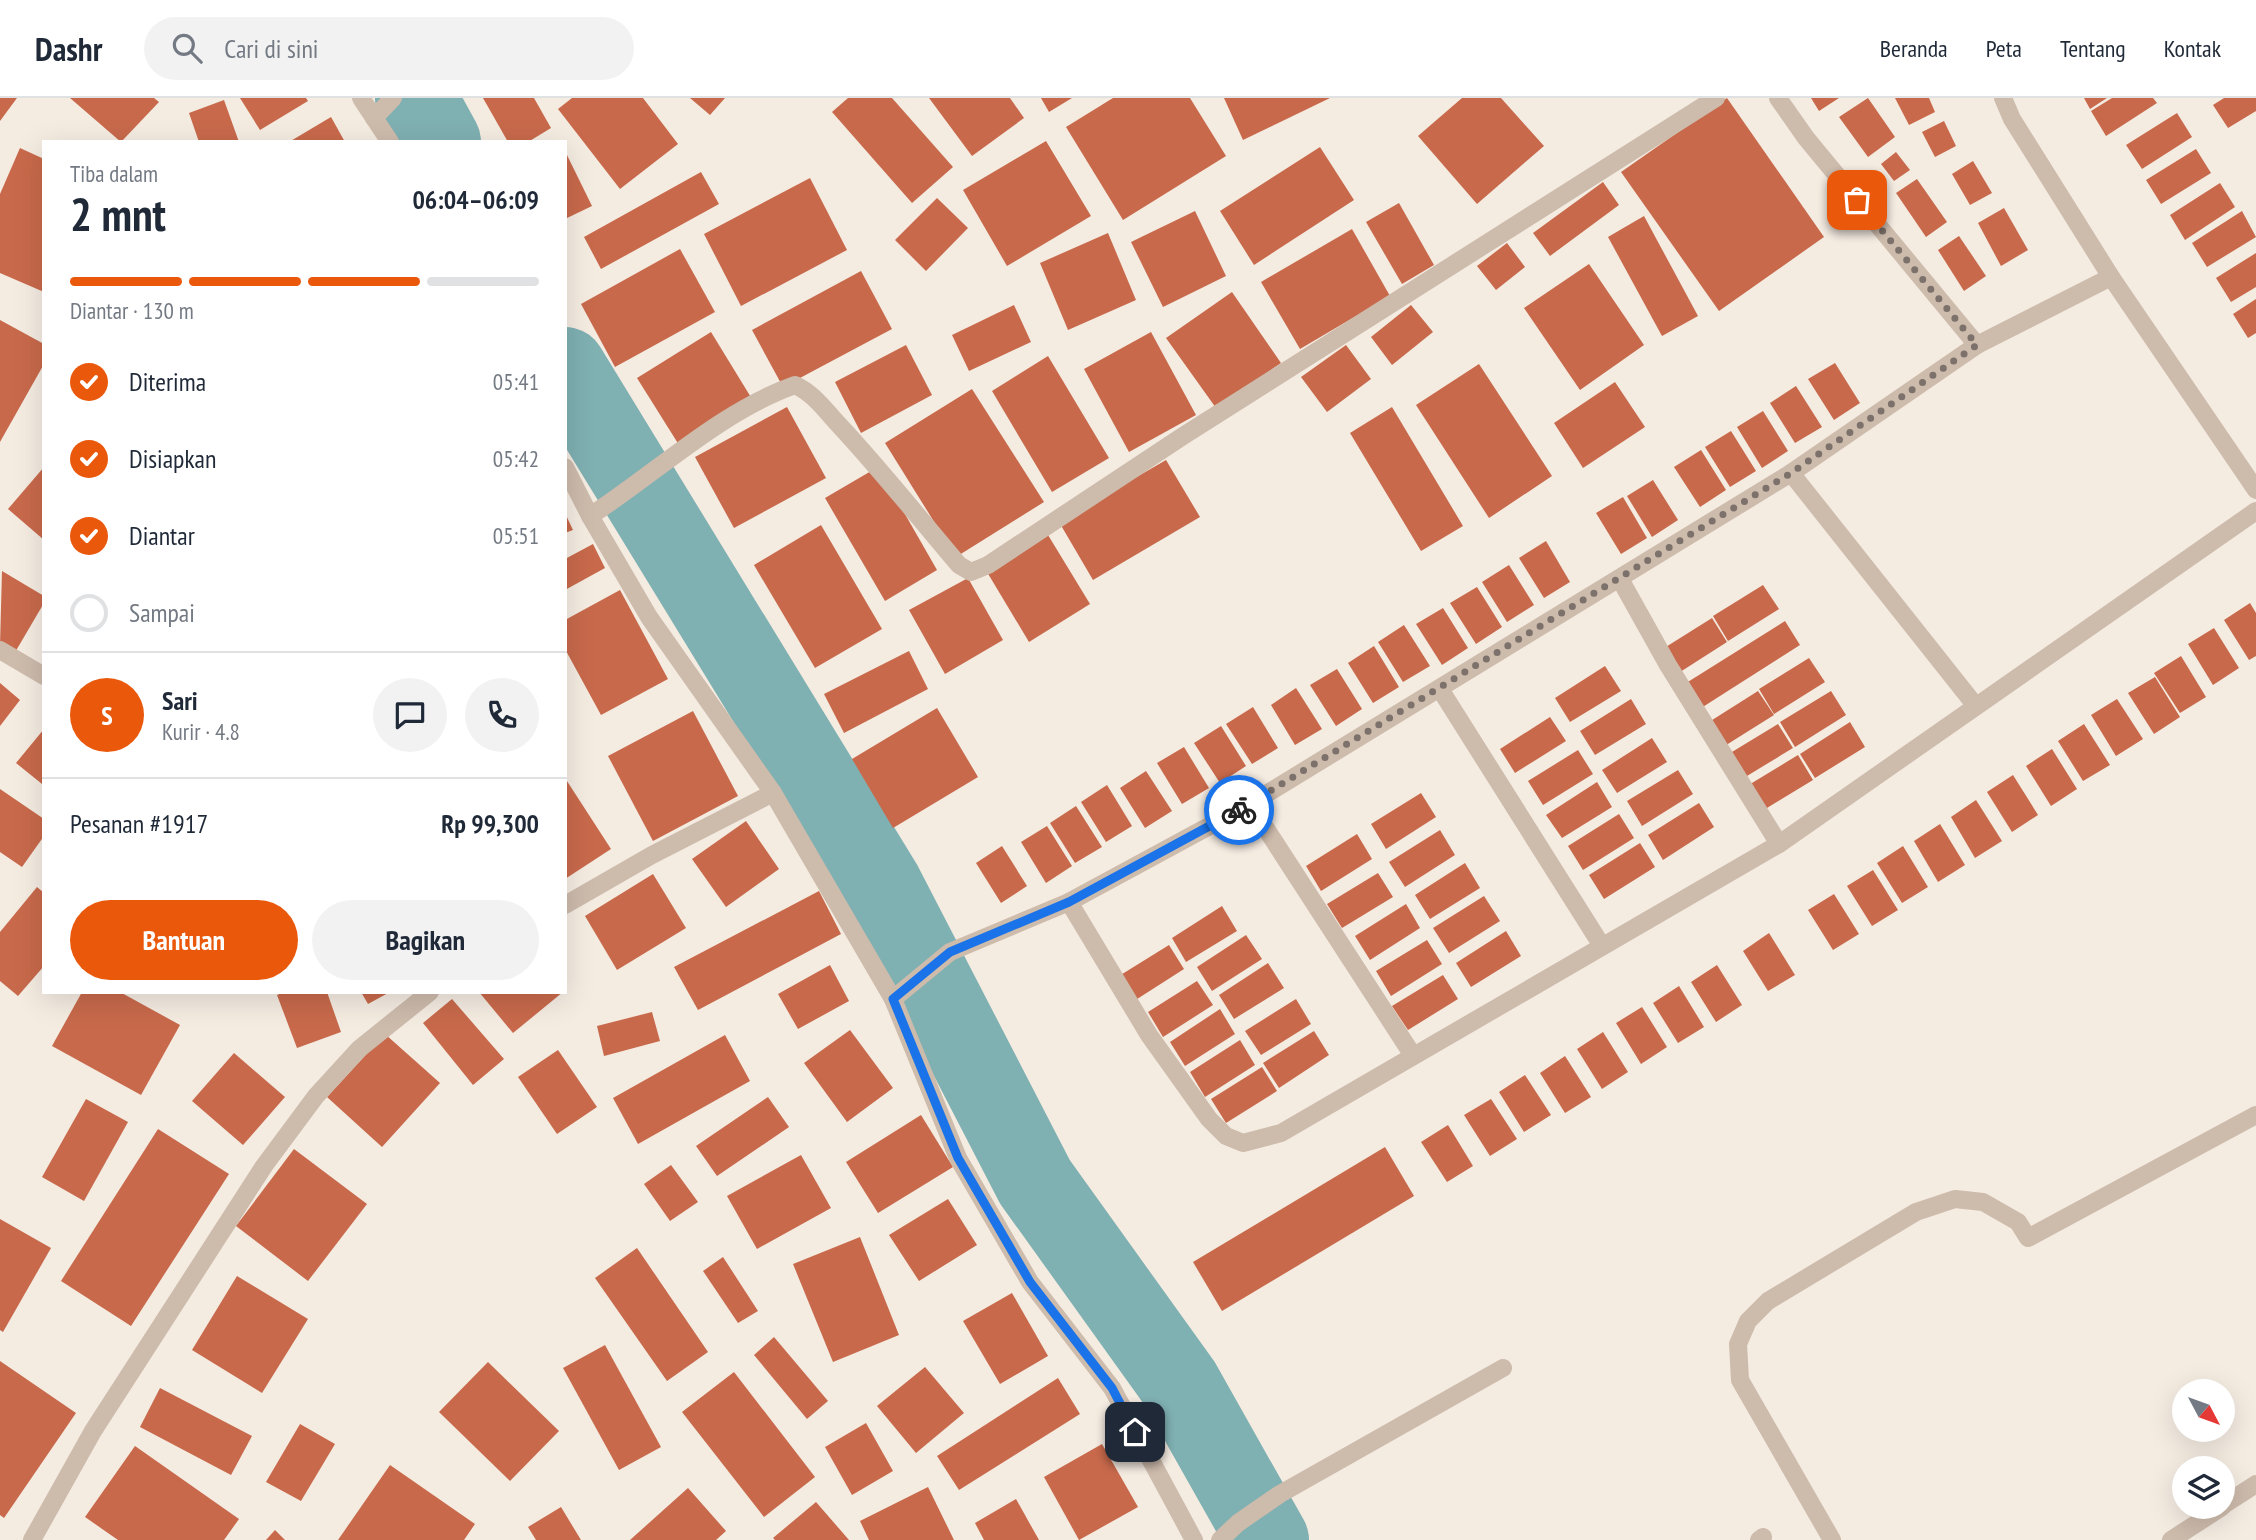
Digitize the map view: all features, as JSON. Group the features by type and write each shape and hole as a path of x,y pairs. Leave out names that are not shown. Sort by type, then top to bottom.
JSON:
{"street":[{"path":"361,98 389,140"},
{"path":"374,118 393,98"},
{"path":"590,516 620,497 657,465 773,393 795,385 806,390 823,408 880,469 959,565 971,572 988,565 1183,436 1716,98"},
{"path":"1778,98 1806,138 1977,345"},
{"path":"2003,98 2012,119 2111,277 2256,490"},
{"path":"899,993 950,952 1069,902 1250,804 1791,473 1977,345 2111,277"},
{"path":"567,471 649,617 773,793 899,993 958,1158 1030,1282 1112,1388 1194,1540"},
{"path":"1791,473 1975,705"},
{"path":"1069,902 1149,1035 1209,1119 1226,1136 1243,1143 1281,1133 1412,1054 1779,844 2256,511"},
{"path":"1620,579 1668,665 1779,844"},
{"path":"0,650 42,675"},
{"path":"1440,689 1602,946"},
{"path":"567,904 652,855 773,793"},
{"path":"1250,804 1412,1054"},
{"path":"32,1540 93,1431 264,1166 316,1096 359,1049 427,994"},
{"path":"1832,1540 1740,1380 1738,1344 1748,1321 1769,1301 1916,1212 1955,1199 1983,1202 2018,1222 2028,1238 2256,1115"},
{"path":"1220,1540 1238,1523 1280,1494 1503,1368"},
{"path":"2235,1498 2256,1484"},
{"path":"2171,1540 2202,1519"}],"building":[{"path":"0,98 17,98 0,121"},
{"path":"70,98 154,98 159,102 123,140 119,140"},
{"path":"240,98 306,98 308,101 260,130"},
{"path":"483,98 534,98 551,128 531,140 507,140"},
{"path":"572,98 643,98 678,144 620,189 558,109"},
{"path":"690,98 725,98 710,115"},
{"path":"848,98 892,98 953,167 912,203 832,112"},
{"path":"929,98 1010,98 1024,118 972,156"},
{"path":"1041,98 1072,98 1049,112"},
{"path":"1113,98 1190,98 1226,156 1123,220 1066,127"},
{"path":"1224,98 1330,98 1243,140"},
{"path":"1462,98 1501,98 1544,146 1477,204 1418,136"},
{"path":"1727,98 1824,237 1719,311 1621,172"},
{"path":"1811,98 1839,98 1819,111"},
{"path":"1868,98 1895,137 1868,157 1839,117"},
{"path":"1895,98 1929,98 1935,112 1909,125"},
{"path":"2084,98 2107,98 2090,109"},
{"path":"2112,98 2153,98 2157,103 2106,136 2091,111"},
{"path":"2224,98 2256,98 2256,111 2228,128 2213,105"},
{"path":"224,100 238,140 198,140 189,113"},
{"path":"2177,113 2192,137 2142,169 2126,145"},
{"path":"331,117 344,140 292,140"},
{"path":"1944,121 1956,146 1935,157 1922,132"},
{"path":"1046,141 1091,216 1007,266 963,190"},
{"path":"1320,147 1354,200 1254,265 1220,211"},
{"path":"20,148 42,158 42,291 0,273 0,194"},
{"path":"2196,149 2211,173 2161,204 2146,180"},
{"path":"1896,152 1910,170 1894,181 1881,164"},
{"path":"567,155 592,206 567,218"},
{"path":"1973,161 1992,193 1970,205 1952,174"},
{"path":"701,172 719,204 601,269 584,237"},
{"path":"810,178 847,250 741,306 704,234"},
{"path":"1917,179 1947,222 1926,237 1896,193"},
{"path":"1603,182 1619,205 1550,256 1533,233"},
{"path":"2220,183 2235,207 2185,240 2170,215"},
{"path":"937,198 968,228 926,271 895,240"},
{"path":"1399,203 1434,265 1402,284 1366,222"},
{"path":"2004,208 2028,250 2001,266 1978,223"},
{"path":"1195,211 1226,276 1163,307 1131,242"},
{"path":"2242,211 2256,237 2207,267 2192,243"},
{"path":"1644,216 1698,316 1662,336 1608,237"},
{"path":"1352,229 1390,296 1300,349 1261,282"},
{"path":"1108,233 1136,300 1068,330 1040,263"},
{"path":"1959,236 1986,276 1964,291 1938,250"},
{"path":"1507,243 1525,267 1496,290 1477,266"},
{"path":"680,249 715,312 615,367 581,304"},
{"path":"2256,253 2256,287 2231,302 2216,278"},
{"path":"1589,264 1644,345 1580,390 1524,308"},
{"path":"861,271 892,329 783,387 752,330"},
{"path":"1232,292 1281,363 1216,408 1166,338"},
{"path":"2256,299 2256,333 2248,338 2233,314"},
{"path":"1014,305 1031,342 969,371 952,335"},
{"path":"1411,305 1433,332 1392,365 1371,337"},
{"path":"0,320 42,343 42,368 0,442"},
{"path":"711,332 752,399 679,445 637,378"},
{"path":"1151,332 1196,415 1129,452 1084,369"},
{"path":"906,345 932,395 861,433 835,382"},
{"path":"1346,345 1371,379 1327,412 1301,377"},
{"path":"1048,356 1109,458 1052,492 992,391"},
{"path":"1835,363 1860,403 1834,420 1808,379"},
{"path":"1479,364 1552,476 1489,518 1416,405"},
{"path":"1615,382 1645,427 1583,468 1554,423"},
{"path":"1796,386 1822,427 1795,443 1770,403"},
{"path":"972,389 1044,502 956,557 885,443"},
{"path":"787,407 826,478 734,528 695,457"},
{"path":"1392,407 1463,526 1421,551 1350,433"},
{"path":"1763,411 1788,451 1762,468 1737,427"},
{"path":"1731,431 1756,471 1730,487 1705,447"},
{"path":"1701,450 1726,490 1700,507 1674,467"},
{"path":"1166,460 1200,517 1093,580 1059,522"},
{"path":"878,467 937,570 885,601 825,498"},
{"path":"42,469 42,538 8,509"},
{"path":"1653,480 1678,520 1652,537 1627,496"},
{"path":"1623,497 1647,538 1621,554 1596,513"},
{"path":"567,517 573,530 567,532"},
{"path":"821,525 882,629 815,668 754,565"},
{"path":"1048,535 1090,604 1029,642 987,572"},
{"path":"1546,541 1570,582 1544,598 1519,558"},
{"path":"593,544 605,568 567,589 567,558"},
{"path":"1509,565 1534,605 1507,622 1482,582"},
{"path":"2,571 42,595 42,606 14,654 0,645"},
{"path":"968,578 1003,640 945,674 909,610"},
{"path":"1763,585 1779,609 1728,641 1713,616"},
{"path":"1477,587 1502,627 1476,644 1450,603"},
{"path":"620,590 668,679 601,715 567,653 567,619"},
{"path":"2250,603 2256,613 2256,656 2249,660 2224,620"},
{"path":"1443,608 1468,648 1442,665 1416,624"},
{"path":"1712,618 1727,642 1677,674 1661,650"},
{"path":"1785,621 1800,645 1698,710 1683,685"},
{"path":"1404,625 1430,666 1403,682 1378,642"},
{"path":"2214,628 2239,668 2213,685 2188,644"},
{"path":"1374,646 1399,687 1373,703 1348,663"},
{"path":"909,651 928,689 844,733 824,694"},
{"path":"2181,656 2206,697 2180,713 2154,673"},
{"path":"1809,658 1825,682 1774,714 1759,689"},
{"path":"1605,666 1621,691 1570,722 1555,698"},
{"path":"1337,669 1362,709 1336,726 1310,685"},
{"path":"2155,677 2180,717 2154,734 2128,693"},
{"path":"0,683 20,700 0,726"},
{"path":"1296,688 1322,729 1295,745 1271,705"},
{"path":"1758,691 1774,715 1723,747 1709,722"},
{"path":"1831,691 1846,715 1795,747 1780,722"},
{"path":"1631,699 1646,724 1595,755 1580,731"},
{"path":"2117,699 2143,739 2116,756 2091,715"},
{"path":"1253,707 1278,748 1252,764 1226,724"},
{"path":"937,708 978,777 893,828 852,759"},
{"path":"693,711 738,796 653,841 608,756"},
{"path":"1550,717 1566,741 1515,773 1500,749"},
{"path":"1850,722 1865,747 1815,778 1800,754"},
{"path":"1778,724 1793,748 1742,779 1727,755"},
{"path":"2084,724 2110,765 2083,781 2058,741"},
{"path":"1221,726 1246,766 1220,783 1194,743"},
{"path":"42,731 42,784 16,763"},
{"path":"1652,738 1667,762 1617,793 1602,770"},
{"path":"1184,747 1209,788 1182,804 1157,763"},
{"path":"2052,749 2077,789 2051,806 2026,766"},
{"path":"1578,750 1593,774 1543,805 1528,781"},
{"path":"1798,755 1813,780 1762,811 1747,786"},
{"path":"1678,770 1693,794 1642,826 1627,801"},
{"path":"1146,771 1172,811 1145,828 1120,788"},
{"path":"2013,775 2038,815 2012,832 1987,792"},
{"path":"567,781 611,849 567,878"},
{"path":"1597,782 1612,807 1562,838 1546,815"},
{"path":"1107,785 1132,826 1106,842 1081,802"},
{"path":"0,789 42,818 42,839 22,867 0,852"},
{"path":"1421,793 1436,817 1386,849 1371,824"},
{"path":"1976,800 2002,841 1975,858 1951,817"},
{"path":"1699,803 1714,827 1663,860 1648,835"},
{"path":"1076,806 1102,847 1075,863 1050,823"},
{"path":"1619,814 1634,838 1583,870 1568,846"},
{"path":"746,821 779,869 726,907 692,859"},
{"path":"1940,824 1965,865 1938,882 1914,841"},
{"path":"1047,826 1072,866 1046,883 1021,842"},
{"path":"1440,830 1455,855 1405,887 1389,862"},
{"path":"1357,834 1372,859 1321,891 1306,866"},
{"path":"1640,843 1655,867 1604,899 1589,875"},
{"path":"1002,846 1027,886 1001,903 976,863"},
{"path":"1903,846 1928,887 1902,903 1877,863"},
{"path":"1465,863 1480,888 1430,919 1415,895"},
{"path":"1873,870 1898,910 1872,926 1847,886"},
{"path":"1378,873 1393,897 1342,928 1327,904"},
{"path":"653,874 686,928 617,970 585,916"},
{"path":"37,887 42,891 42,968 18,996 0,981 0,932"},
{"path":"819,891 841,934 698,1010 674,967"},
{"path":"1834,894 1859,934 1833,950 1808,910"},
{"path":"1484,896 1500,921 1449,953 1433,928"},
{"path":"1406,904 1420,928 1370,960 1355,936"},
{"path":"1222,906 1237,931 1186,962 1172,938"},
{"path":"1506,931 1521,956 1471,987 1456,963"},
{"path":"1769,933 1795,975 1768,991 1743,951"},
{"path":"1246,935 1262,959 1212,991 1197,967"},
{"path":"1427,940 1442,964 1391,996 1376,971"},
{"path":"1169,945 1184,969 1134,1001 1119,976"},
{"path":"1268,963 1284,988 1234,1019 1219,995"},
{"path":"830,965 849,1001 798,1029 778,994"},
{"path":"1717,965 1742,1005 1716,1022 1691,982"},
{"path":"1443,975 1458,999 1408,1030 1392,1006"},
{"path":"1197,981 1213,1005 1163,1037 1148,1012"},
{"path":"1679,986 1704,1027 1678,1043 1653,1003"},
{"path":"81,994 124,994 180,1025 141,1095 52,1046"},
{"path":"328,994 341,1032 297,1048 277,995"},
{"path":"362,994 386,994 368,1004"},
{"path":"481,994 561,994 513,1033"},
{"path":"452,999 504,1059 473,1085 423,1023"},
{"path":"1296,999 1311,1024 1261,1055 1245,1031"},
{"path":"1642,1007 1667,1047 1641,1064 1616,1023"},
{"path":"1220,1009 1235,1034 1185,1066 1170,1042"},
{"path":"652,1012 660,1041 604,1056 597,1026"},
{"path":"850,1030 893,1088 847,1122 804,1063"},
{"path":"1314,1031 1329,1055 1279,1088 1263,1063"},
{"path":"1603,1032 1628,1072 1602,1089 1577,1049"},
{"path":"385,1034 440,1083 382,1147 327,1097"},
{"path":"725,1035 750,1081 638,1144 613,1098"},
{"path":"1240,1040 1255,1065 1205,1097 1190,1072"},
{"path":"558,1050 597,1107 557,1134 518,1077"},
{"path":"234,1053 285,1097 243,1145 192,1101"},
{"path":"1565,1056 1591,1097 1565,1113 1540,1073"},
{"path":"1262,1067 1277,1091 1226,1123 1211,1099"},
{"path":"1525,1075 1551,1115 1524,1132 1499,1092"},
{"path":"768,1097 789,1127 717,1176 696,1146"},
{"path":"86,1099 128,1122 84,1201 42,1177"},
{"path":"1491,1099 1517,1139 1490,1156 1464,1115"},
{"path":"921,1115 953,1167 878,1213 846,1162"},
{"path":"1448,1125 1473,1166 1447,1182 1421,1142"},
{"path":"158,1129 229,1174 131,1326 61,1281"},
{"path":"1385,1147 1414,1196 1222,1311 1193,1262"},
{"path":"294,1149 367,1204 308,1281 236,1226"},
{"path":"801,1155 831,1208 757,1249 727,1196"},
{"path":"671,1165 698,1202 670,1221 644,1184"},
{"path":"948,1199 977,1245 919,1281 889,1235"},
{"path":"0,1219 51,1248 3,1332 0,1330"},
{"path":"860,1237 899,1335 833,1362 793,1264"},
{"path":"637,1248 708,1352 667,1381 595,1278"},
{"path":"723,1257 758,1311 738,1323 703,1271"},
{"path":"237,1276 308,1319 262,1393 192,1350"},
{"path":"1012,1293 1048,1356 1000,1384 963,1321"},
{"path":"774,1337 828,1401 807,1419 754,1355"},
{"path":"605,1345 661,1447 619,1470 563,1368"},
{"path":"0,1361 76,1413 4,1518 0,1515"},
{"path":"488,1362 559,1431 510,1481 439,1412"},
{"path":"925,1367 964,1413 916,1453 877,1406"},
{"path":"734,1372 815,1477 764,1517 682,1412"},
{"path":"1058,1378 1080,1414 959,1490 937,1456"},
{"path":"160,1388 252,1436 231,1475 140,1427"},
{"path":"866,1423 893,1471 852,1495 825,1447"},
{"path":"300,1424 335,1444 301,1501 266,1482"},
{"path":"1102,1444 1138,1507 1079,1540 1044,1477"},
{"path":"135,1446 239,1519 224,1540 118,1540 85,1517"},
{"path":"390,1465 475,1524 464,1540 338,1540"},
{"path":"928,1487 954,1540 869,1540 860,1521"},
{"path":"688,1488 726,1531 716,1540 630,1540"},
{"path":"1016,1499 1039,1540 984,1540 975,1523"},
{"path":"816,1502 849,1540 773,1538"},
{"path":"561,1507 581,1540 536,1540 528,1527"},
{"path":"275,1530 285,1540 266,1540"}],"waterway":[{"path":"416,98 439,140"},
{"path":"567,371 882,886 1035,1182 1180,1384 1268,1540"}],"way so far":[{"path":"1239,810 1791,473 1977,345 1857,200"}],"route":[{"path":"1135,1432 1112,1388 1030,1282 958,1158 893,999 905,986 950,952 1069,902 1239,810"}]}
